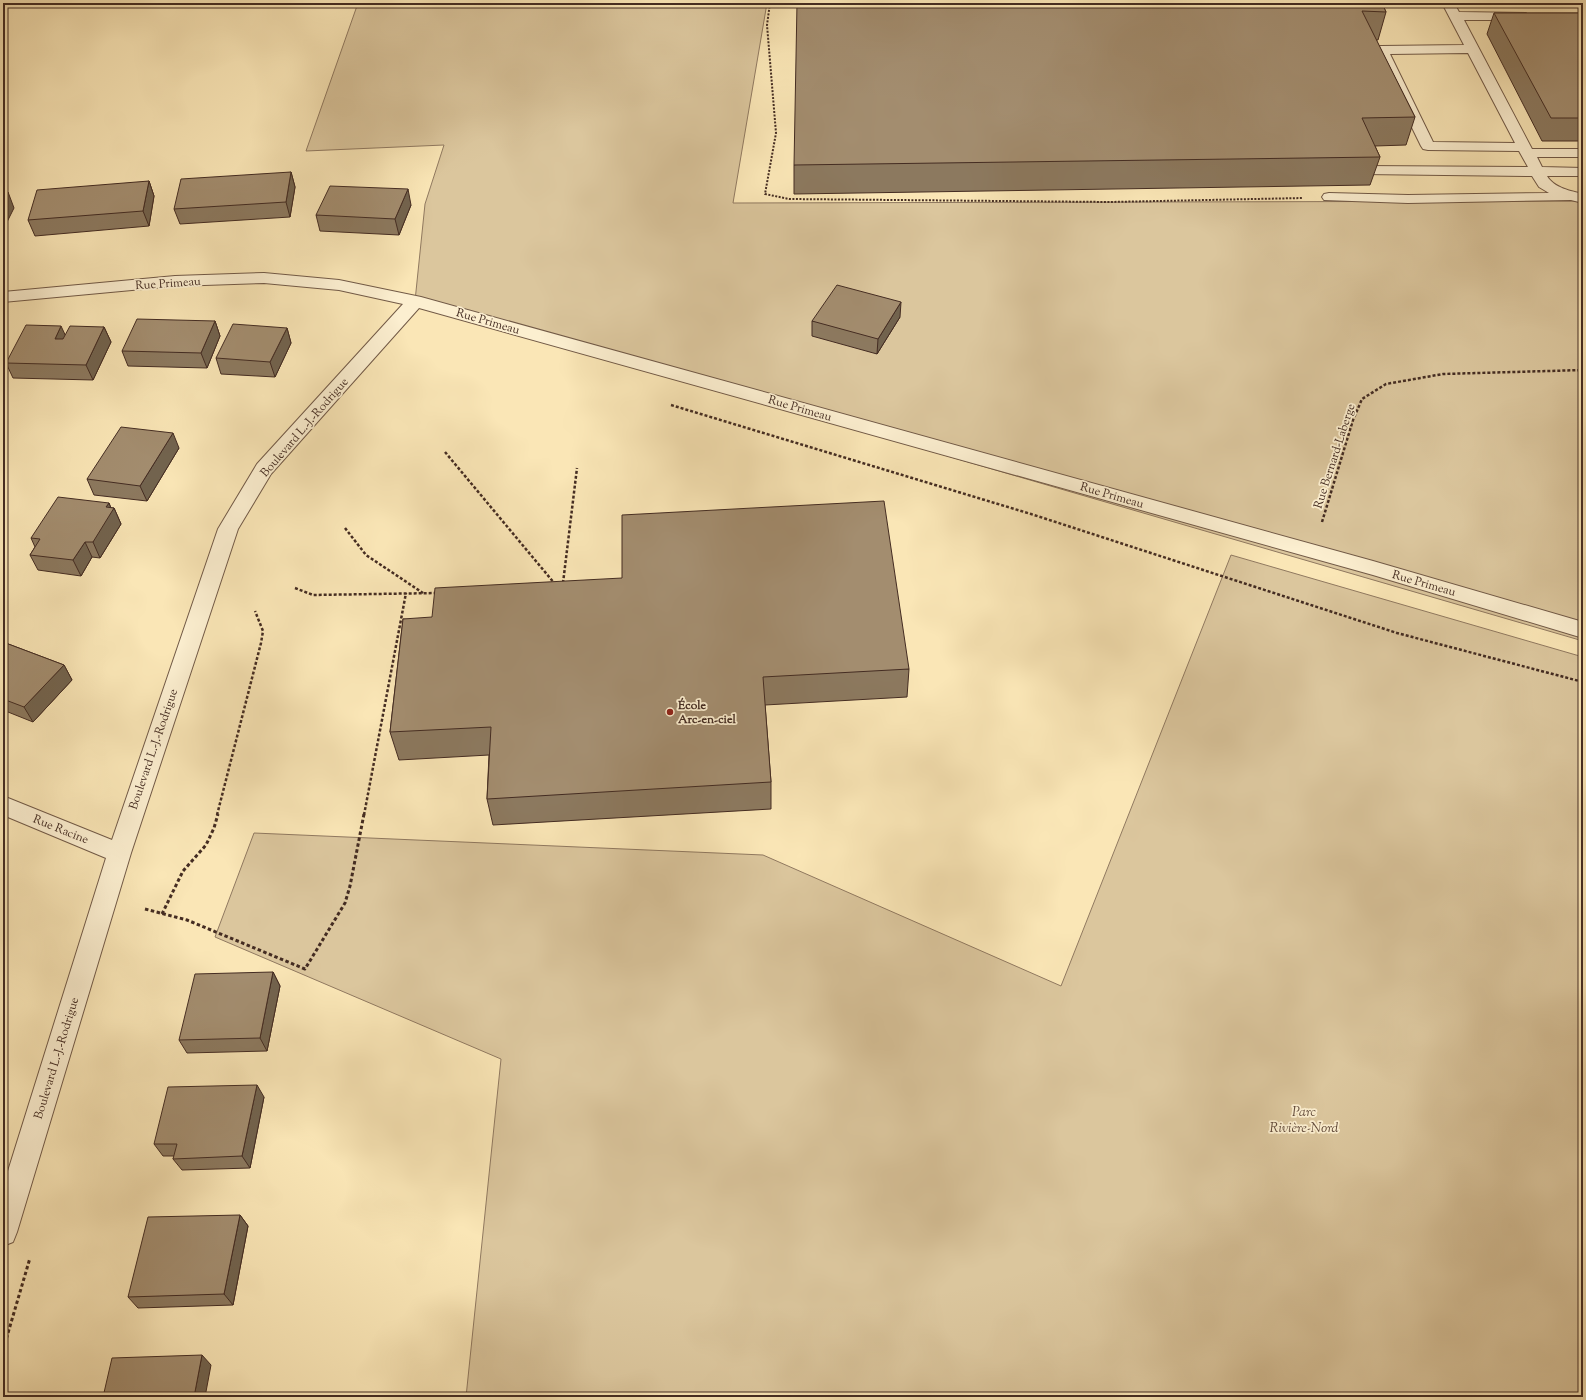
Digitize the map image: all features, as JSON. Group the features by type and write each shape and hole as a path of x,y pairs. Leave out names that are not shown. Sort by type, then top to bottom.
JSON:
{"street":[{"name":"Rue Primeau","path":"3,297 175,281 264,278 339,285 415,300 1313,551 1583,630"},
{"name":"Boulevard L.-J.-Rodrigue","path":"3,1232 119,853 228,529 264,469 415,300"},
{"name":"Rue Racine","path":"3,805 119,853"}],"lane":[{"path":"1448,3 1544,184 1551,189 1578,198"},
{"path":"1456,16 1531,16"},
{"path":"1473,49 1381,50 1428,146 1583,153"},
{"path":"1364,170 1583,172"},
{"path":"1329,197 1408,199 1578,198"}],"path":[{"path":"770,3 768,25 776,133 766,194 789,199 1110,202 1329,197"},
{"name":"Rue Bernard-Laberge","path":"1313,551 1353,420 1362,399 1386,384 1443,374 1583,370"},
{"path":"664,403 1030,514 1397,633 1583,682"},
{"path":"445,452 556,586"},
{"path":"562,584 577,468"},
{"path":"344,528 366,555 423,593"},
{"path":"295,588 313,595 439,593"},
{"path":"145,909 187,920 305,969 345,903 350,886 406,593"},
{"path":"162,914 183,871 206,845 214,828 261,643 263,631 255,611"}],"green space":[{"path":"358,3 767,3 733,203 1583,201 1583,641 415,301 425,204 444,145 306,151"},
{"name":"Parc Rivière-Nord","path":"1231,555 1583,657 1583,1397 466,1397 501,1059 215,937 254,833 763,855 1061,986"}],"building":[{"path":"797,3 1382,3 1386,12 1362,11 1415,117 1362,118 1380,157 794,165"},
{"path":"1494,13 1583,13 1583,118 1551,118"},
{"path":"291,172 286,202 174,209 181,179"},
{"path":"149,181 143,211 28,220 37,190"},
{"path":"330,186 408,189 395,219 316,215"},
{"path":"3,192 8,192 3,201"},
{"path":"837,285 901,302 878,339 812,321"},
{"path":"137,319 215,321 201,353 122,351"},
{"path":"233,324 287,328 270,362 216,358"},
{"path":"26,325 61,326 55,339 63,339 70,326 104,327 86,365 6,363"},
{"path":"121,427 173,433 140,486 87,479"},
{"path":"58,497 109,503 106,507 114,508 93,542 85,542 73,560 30,555 40,539 31,538"},
{"path":"884,501 909,669 763,677 771,782 487,799 491,727 390,732 403,619 432,617 435,588 622,578 622,515"},
{"path":"3,642 64,665 24,707 3,699"},
{"path":"273,972 260,1038 179,1040 195,974"},
{"path":"257,1085 242,1156 173,1159 177,1144 154,1144 168,1087"},
{"path":"240,1215 224,1294 128,1297 148,1217"},
{"path":"202,1355 194,1397 103,1397 112,1358"}],"place":[{"name":"École Arc-en-ciel","path":"670,712"}]}
